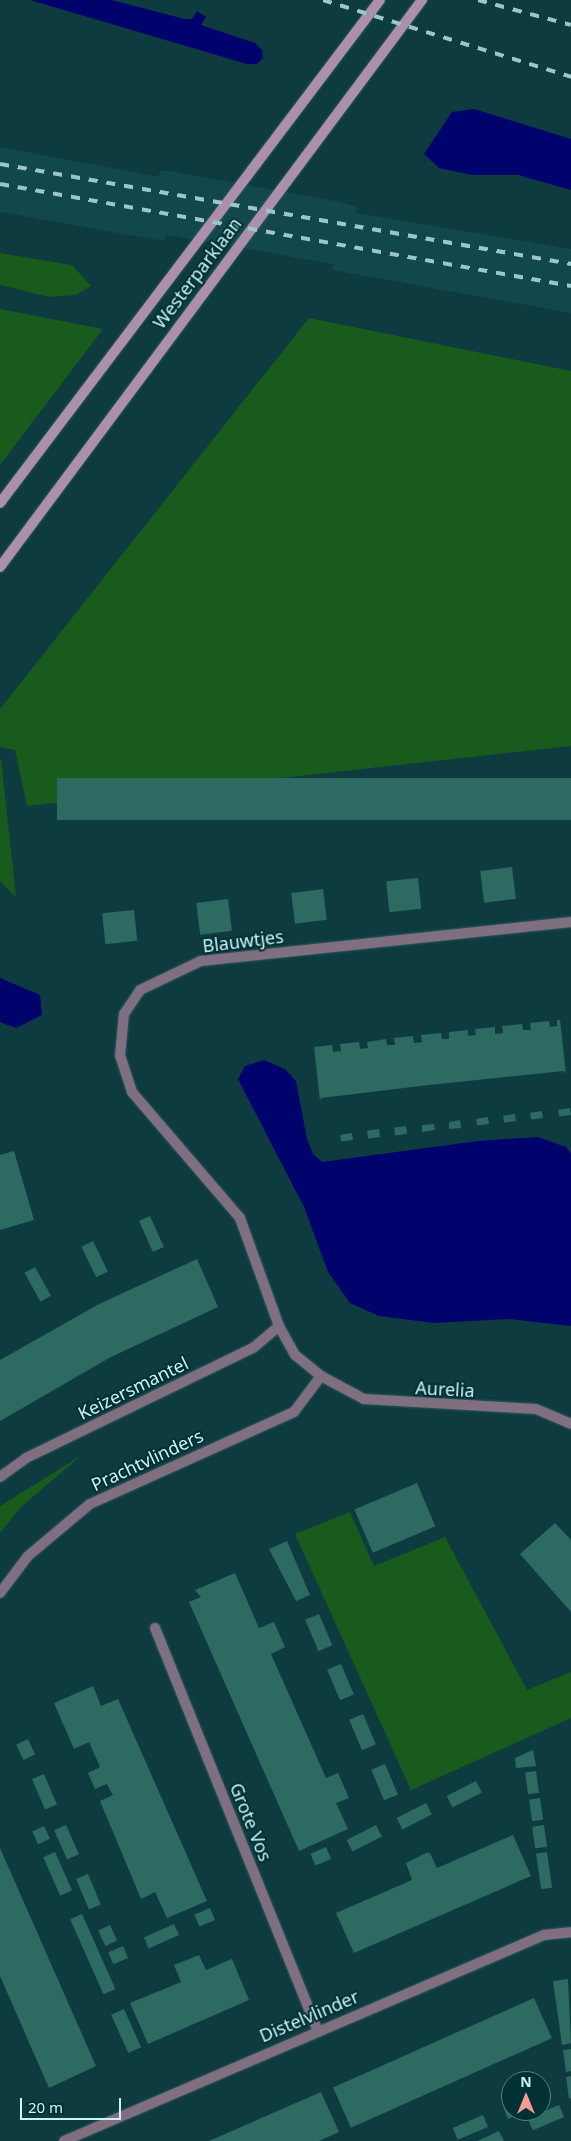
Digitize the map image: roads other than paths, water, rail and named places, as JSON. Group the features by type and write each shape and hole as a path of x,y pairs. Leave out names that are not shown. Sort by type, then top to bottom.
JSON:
{"main road":[{"name":"Westerparklaan","path":"0,503 380,0"},
{"name":"Westerparklaan","path":"0,567 422,0"}],"street":[{"name":"Blauwtjes","path":"321,1376 295,1356 279,1326 240,1218 132,1092 120,1056 124,1014 140,990 201,961 571,922"},
{"name":"Keizersmantel","path":"0,1477 26,1458 253,1348 279,1326"},
{"name":"Aurelia","path":"321,1376 364,1399 536,1409 571,1424"},
{"name":"Prachtvlinders","path":"0,1593 28,1556 90,1504 294,1412 321,1376"},
{"name":"Grote Vos","path":"155,1628 317,2029"},
{"name":"Distelvlinder","path":"64,2141 317,2029 544,1935 571,1932"}],"railway":[{"path":"323,0 571,77"},
{"path":"478,0 571,25"},
{"path":"0,164 571,264"},
{"path":"0,184 571,286"}]}
